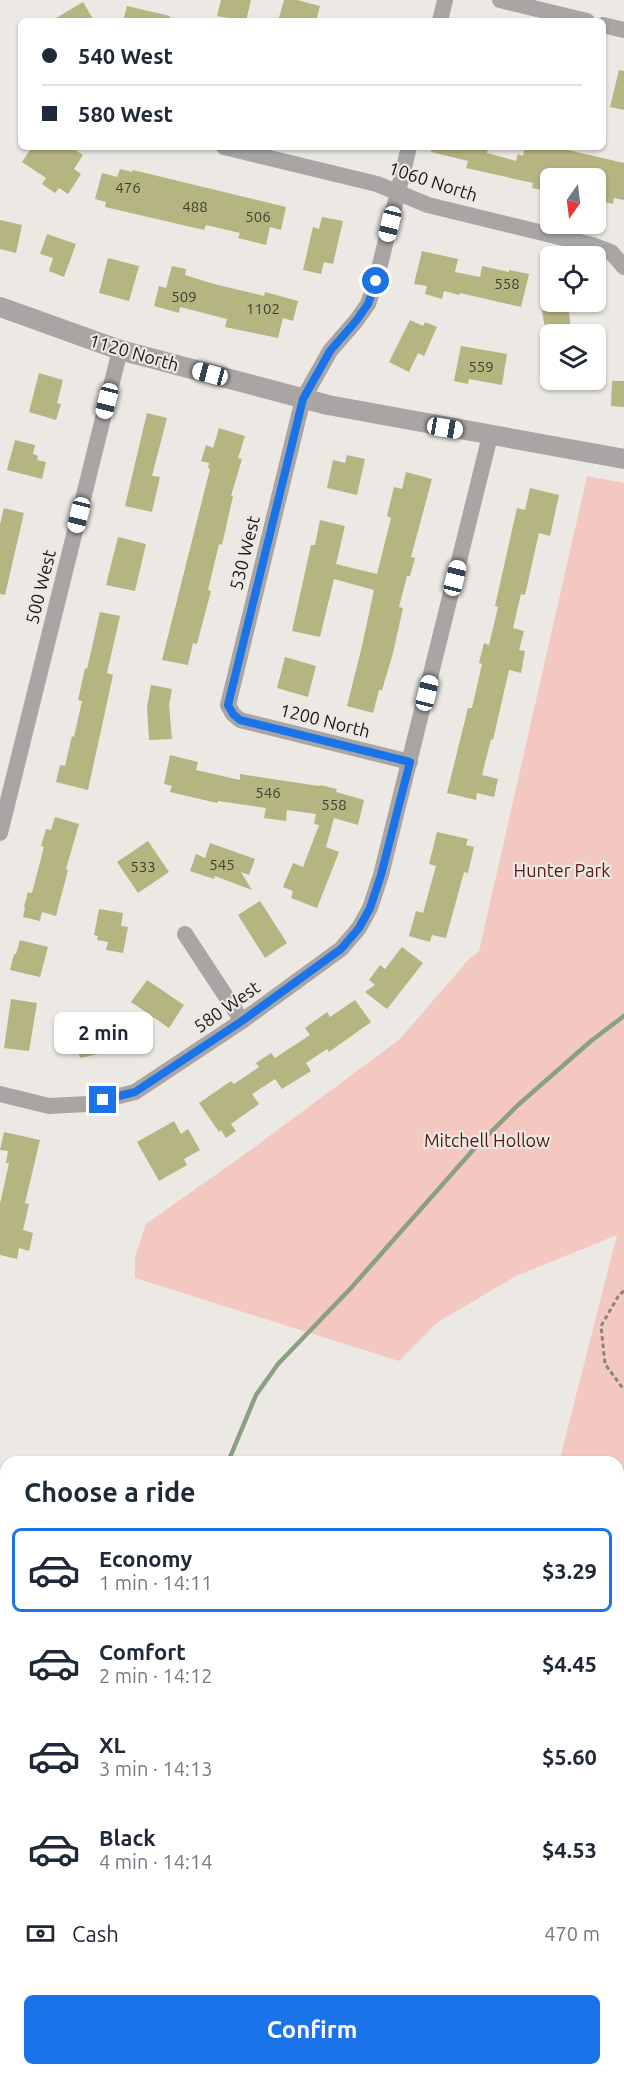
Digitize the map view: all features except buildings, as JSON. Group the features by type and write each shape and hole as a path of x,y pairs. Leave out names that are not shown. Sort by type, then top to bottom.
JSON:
{"street":[{"path":"441,18 445,0"},
{"path":"500,0 575,18"},
{"path":"606,26 624,30"},
{"name":"1060 North","path":"236,150 377,184 428,205 592,245 610,252 624,267"},
{"name":"530 West","path":"233,714 228,705 303,399 330,351 368,304 376,281 408,150"},
{"name":"1120 North","path":"0,307 120,350 303,399 355,411 624,459"},
{"name":"500 West","path":"0,833 120,350"},
{"name":"580 West","path":"0,1094 49,1106 88,1104 135,1092 242,1021 341,949 359,928 370,908 381,875 490,436"},
{"name":"1200 North","path":"233,714 240,720 410,762"},
{"path":"185,934 242,1021"}],"path":[{"path":"622,1292 624,1298"},
{"path":"622,1292 601,1326 605,1364 624,1390"}],"green space":[{"name":"Mitchell Hollow","path":"587,476 624,483 624,1456 561,1456 617,1235 516,1276 438,1322 399,1361 135,1278 135,1257 146,1224 400,1039 468,960 479,951"}],"waterway":[{"path":"231,1456 256,1395 278,1364 351,1288 473,1150 518,1105 591,1041 624,1016"}],"route":[{"path":"103,1100 135,1092 242,1021 341,949 359,928 370,908 381,875 410,762 240,720 228,705 303,399 330,351 368,304 376,281"}],"park label":[{"name":"Hunter Park","path":"562,871"}]}
